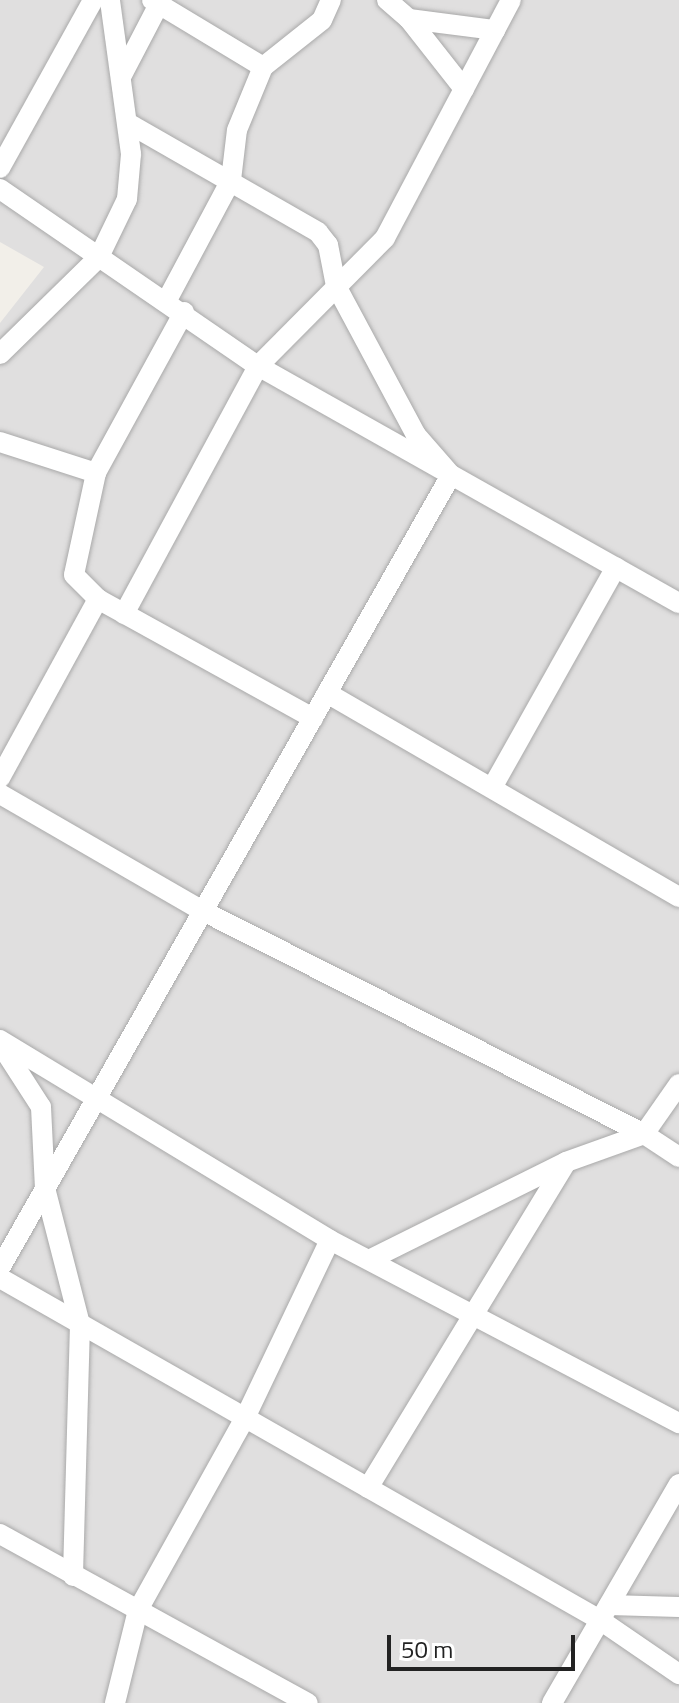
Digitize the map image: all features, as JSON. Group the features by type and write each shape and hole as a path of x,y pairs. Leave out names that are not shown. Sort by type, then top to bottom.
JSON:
{"street":[{"path":"0,168 93,0"},
{"path":"0,354 99,257 127,199 128,123 110,0"},
{"path":"313,718 98,599 80,585 73,568 96,473 176,306 231,180 237,130 263,67 322,20 331,0"},
{"path":"387,0 409,19 464,89"},
{"path":"124,614 258,366 385,238 511,0"},
{"path":"121,77 158,1 263,67"},
{"path":"409,19 495,30"},
{"path":"128,123 318,232 328,245 336,286 416,435 451,475"},
{"path":"0,189 176,306 258,366 679,603"},
{"path":"0,442 96,473"},
{"path":"0,1268 451,475"},
{"path":"492,788 616,567"},
{"path":"0,778 98,599"},
{"path":"327,693 402,741 492,788 679,897"},
{"path":"0,794 203,911 644,1134 679,1157"},
{"path":"0,1042 330,1240 679,1423"},
{"path":"0,1042 41,1107 45,1188 80,1324 73,1576"},
{"path":"371,1259 566,1162 644,1134 679,1084"},
{"path":"368,1488 566,1162"},
{"path":"115,1703 138,1610 245,1418 330,1240"},
{"path":"0,1278 368,1488 605,1613 679,1674"},
{"path":"552,1703 679,1484"},
{"path":"0,1534 308,1703"},
{"path":"605,1613 679,1607"}],"shaded area":[{"path":"0,0 679,0 679,1703 0,1703 0,323 44,267 0,242"}]}
